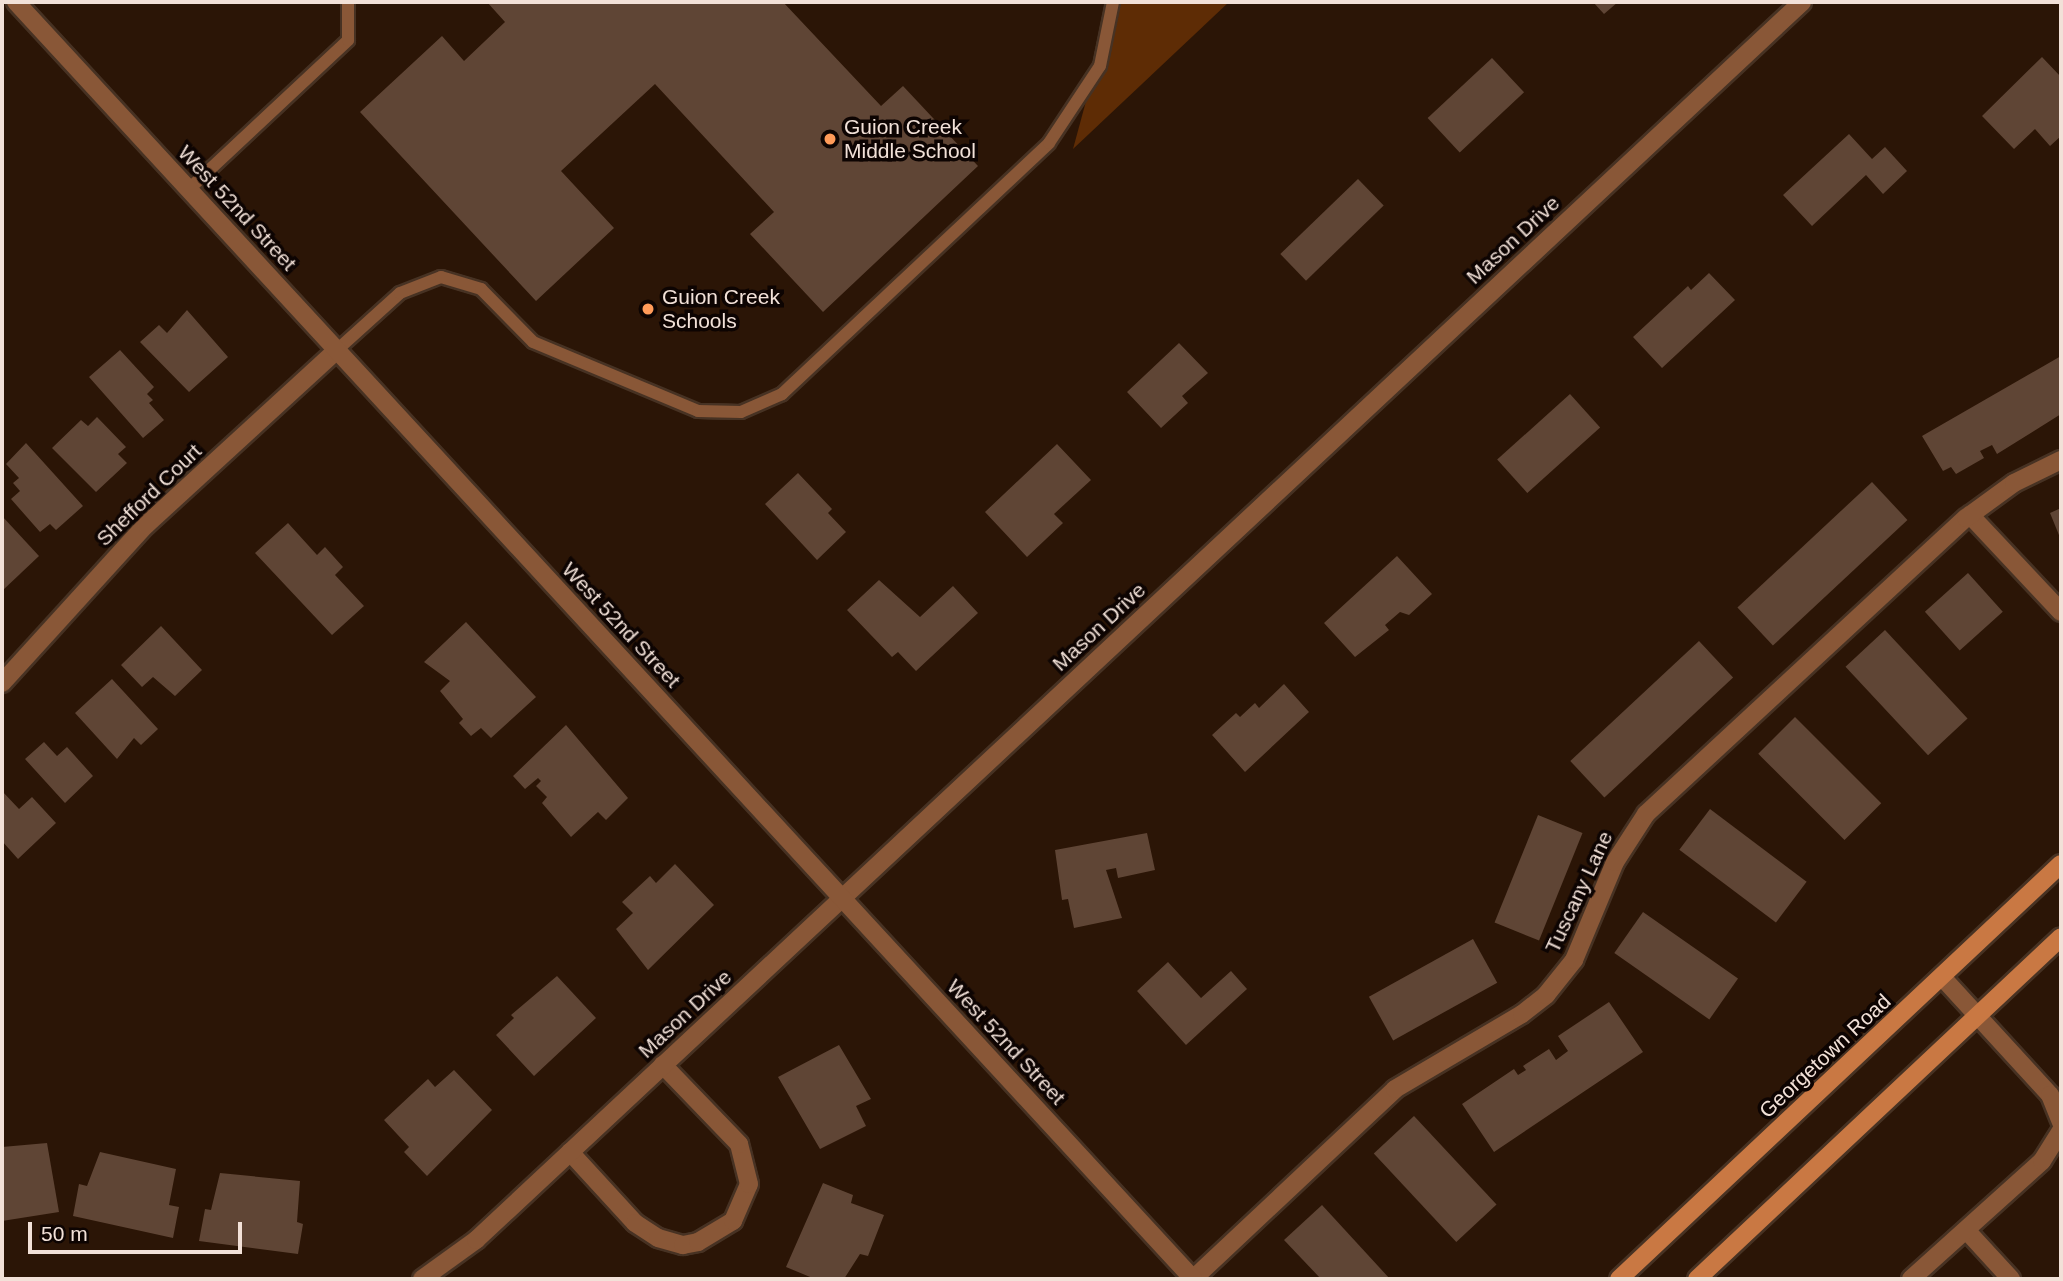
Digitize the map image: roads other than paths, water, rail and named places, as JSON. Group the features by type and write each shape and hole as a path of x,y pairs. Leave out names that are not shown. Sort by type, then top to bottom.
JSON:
{"main road":[{"name":"Georgetown Road","path":"1619,1279 2061,864"},
{"path":"1697,1279 2061,937"}],"street":[{"name":"West 52nd Street","path":"16,2 1193,1279"},
{"name":"Mason Drive","path":"422,1279 476,1240 1802,2"},
{"name":"Shefford Court","path":"2,683 146,525 337,350"},
{"name":"Tuscany Lane","path":"1193,1279 1395,1089 1522,1014 1546,995 1574,960 1615,862 1646,814 1969,515 2014,483 2061,460"},
{"path":"1969,515 2061,612"},
{"path":"1942,977 2050,1095 2061,1122"},
{"path":"570,1152 635,1223 658,1238 683,1245 698,1242 733,1222 749,1184 739,1144 663,1065"},
{"path":"1911,1279 2042,1161 2061,1131"},
{"path":"1967,1231 2011,1279"}],"lane":[{"path":"189,189 348,40 348,2"},
{"path":"337,350 400,293 441,277 481,289 533,342 586,365 698,411 741,412 751,408 792,386 1049,143 1100,66 1113,2"}],"place":[{"name":"Guion Creek Middle School","path":"830,139"},
{"name":"Guion Creek Schools","path":"648,309"}]}
